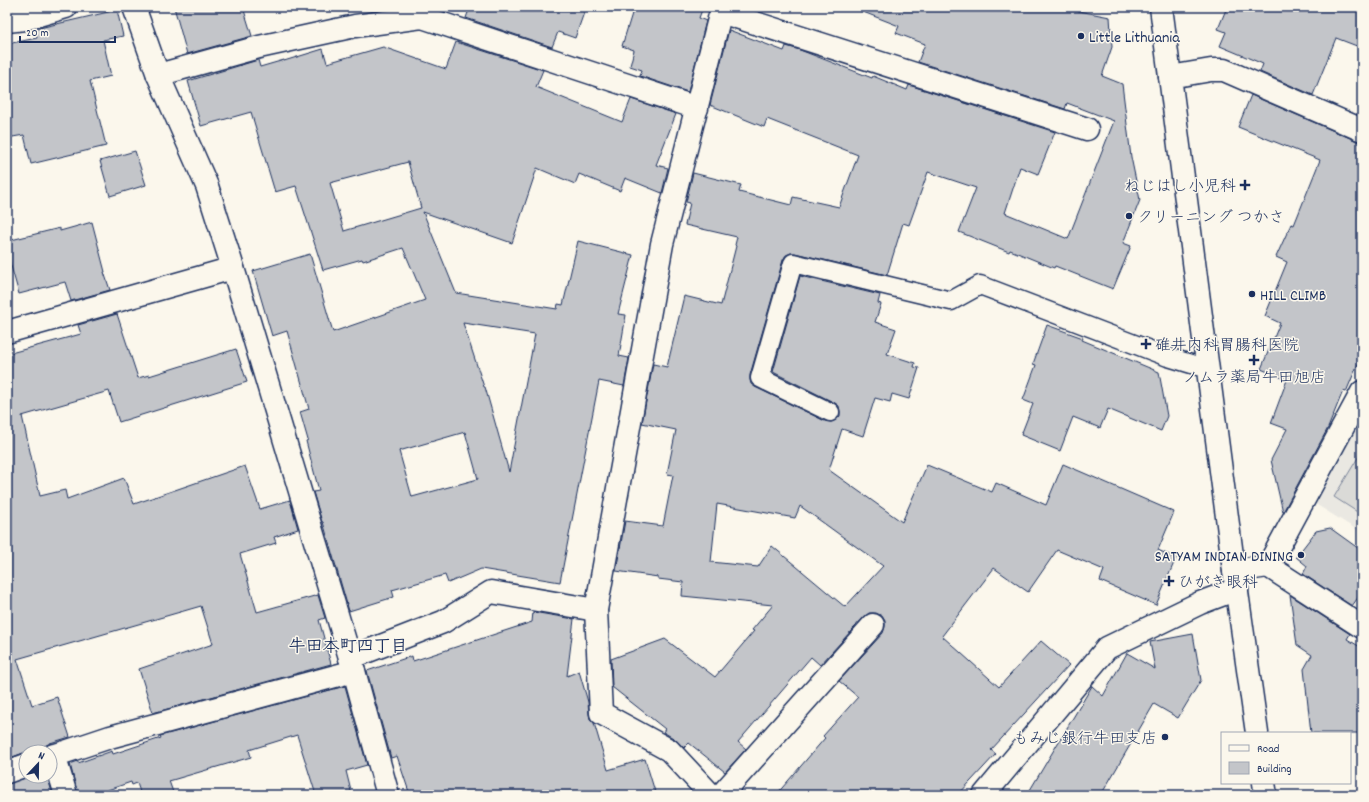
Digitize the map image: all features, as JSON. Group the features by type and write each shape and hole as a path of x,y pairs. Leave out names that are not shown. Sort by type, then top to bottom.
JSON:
{"street":[{"path":"7,21 25,18 66,7"},
{"path":"134,7 158,75 208,186 234,268 352,665 388,795"},
{"path":"1161,7 1235,580 1257,732"},
{"path":"711,795 669,750 601,712 596,610 662,244 722,9 1087,129"},
{"path":"158,75 259,47 355,26 422,17 697,108"},
{"path":"1170,77 1211,70 1224,70 1362,130"},
{"path":"7,332 234,268"},
{"path":"984,795 1107,648 1200,603 1235,580 1268,566 1362,392"},
{"path":"1268,566 1362,627"},
{"path":"58,754 110,737 352,665 443,622 491,592 596,610"},
{"path":"721,795 873,625"},
{"path":"7,772 18,768"},
{"path":"58,773 66,795"},
{"path":"1264,784 1266,795"}],"lane":[{"path":"830,412 760,378 793,263 951,301 980,285 1168,357 1208,369"}],"shaded area":[{"path":"1362,417 1362,533 1314,503"},
{"path":"1362,451 1362,515 1334,497"}],"building":[{"path":"174,7 243,7 252,36 187,54"},
{"path":"470,7 586,7 575,38 558,32 552,47 466,18"},
{"path":"634,7 703,7 699,18 706,21 688,92 640,76 642,70 630,66 634,50 622,46"},
{"path":"1058,7 1110,17 1112,47 1102,76 1122,84 1131,157 1140,200 1123,243 1131,246 1113,289 1055,266 1054,268 1010,250 1009,252 959,232 976,188 928,172 909,225 903,223 887,275 795,253 786,255 783,260 750,375 751,384 825,421 831,422 836,420 840,416 839,406 773,372 800,276 880,295 878,303 881,304 875,322 896,329 887,354 915,363 914,367 919,368 909,399 892,394 890,402 875,398 863,436 842,429 829,470 902,522 927,465 992,492 996,483 1046,505 1063,464 1174,512 1158,550 1176,558 1156,605 1100,581 1104,570 1057,550 1028,592 994,568 942,636 999,687 1041,641 1069,665 991,750 996,754 958,795 776,795 825,738 823,736 858,697 839,681 883,633 885,621 882,616 876,613 869,613 864,617 820,665 811,657 738,742 746,749 725,772 689,743 684,748 675,739 663,732 665,729 612,687 611,659 665,639 715,677 754,631 752,630 773,605 682,596 683,582 616,571 625,521 663,526 673,475 667,474 676,430 642,423 653,364 667,367 684,296 721,305 736,246 737,237 685,225 690,203 686,202 693,173 741,185 739,192 791,205 793,197 839,207 858,155 767,119 764,127 710,105 729,30 784,51 786,46 800,50 872,78 873,76 907,90 909,85 1055,132 1038,174 1020,167 1005,213 1068,239 1114,121 1067,103 1065,109 918,62 925,44 896,33 899,26 853,8","holes":["717,504 795,518 800,506 883,566 845,607 772,546 758,567 711,562"]},
{"path":"1227,7 1362,7 1362,48 1336,38 1313,95 1260,72 1263,64 1220,46 1226,32 1218,29"},
{"path":"117,10 123,36 103,40 111,76 90,81 106,146 31,164 24,135 7,138 7,44 37,38 35,29"},
{"path":"456,42 543,70 536,87 622,122 631,99 676,114 656,165 668,168 662,193 625,178 620,191 579,174 575,184 537,168 512,243 423,212 456,293 557,309 558,304 563,305 578,241 633,255 618,314 626,315 619,356 629,358 624,386 599,381 560,582 481,569 448,583 445,575 392,590 394,597 349,611 313,492 319,491 306,441 308,440 300,412 309,409 287,331 272,336 253,271 310,254 333,332 425,300 403,248 363,261 362,259 323,270 296,186 275,192 251,112 201,126 188,81 258,60 260,67 323,49 327,63 383,47 446,69","holes":["408,162 421,208 344,231 330,183","463,323 535,334 509,472","465,432 478,479 412,497 399,451"]},
{"path":"1251,95 1362,142 1362,354 1346,392 1343,391 1328,428 1283,512 1271,460 1287,429 1271,423 1287,380 1261,369 1280,323 1265,316 1287,262 1276,257 1291,224 1294,225 1320,160 1238,127"},
{"path":"135,151 146,185 110,196 100,161"},
{"path":"92,222 110,290 71,301 65,282 19,294 7,252 7,241 60,228 60,231"},
{"path":"117,314 138,378 149,376 236,349 247,382 119,422 109,391 22,416 40,496 65,490 67,499 124,478 134,504 245,466 260,509 290,500 298,529 274,537 276,543 240,554 257,612 318,595 325,618 319,620 331,664 153,713 139,669 213,644 201,606 17,659 32,705 57,697 70,737 48,744 18,744 18,755 7,759 7,354 81,334 78,325"},
{"path":"1047,325 1083,338 1082,340 1159,372 1167,416 1161,431 1108,409 1100,428 1073,417 1060,451 1021,435 1033,404 1023,400 1036,365 1033,364"},
{"path":"1330,528 1362,551 1362,592 1352,606 1303,574 1307,566 1296,557 1316,531"},
{"path":"1290,595 1350,634 1347,639 1362,648 1362,733 1311,732 1304,669 1312,655 1297,645"},
{"path":"533,612 574,619 567,676 579,671 588,702 590,719 594,723 608,770 645,759 656,795 410,795 397,756 391,758 367,671 412,656 413,661 532,622"},
{"path":"1193,634 1201,680 1178,718 1154,704 1101,795 1027,795 1092,686 1103,696 1127,653 1155,669 1150,642"},
{"path":"345,686 367,765 346,771 352,795 316,795 297,735 249,750 251,757 169,781 174,795 141,795 137,783 132,785 131,782 93,795 78,795 70,764 78,761 78,763 112,751 113,754 161,738 160,736"},
{"path":"18,780 18,784 50,784 53,795 7,795 7,784"}],"place":[{"name":"Little Lithuania","path":"1081,36"},
{"name":"ねじはし小児科","path":"1245,185"},
{"name":"クリーニング つかさ","path":"1129,216"},
{"name":"HILL CLIMB","path":"1252,294"},
{"name":"碓井内科胃腸科医院","path":"1146,344"},
{"name":"ノムラ薬局牛田旭店","path":"1254,360"},
{"name":"SATYAM INDIAN DINING","path":"1301,555"},
{"name":"ひがき眼科","path":"1169,581"},
{"name":"もみじ銀行牛田支店","path":"1165,737"}],"district":[{"name":"牛田本町四丁目","path":"348,645"}]}
